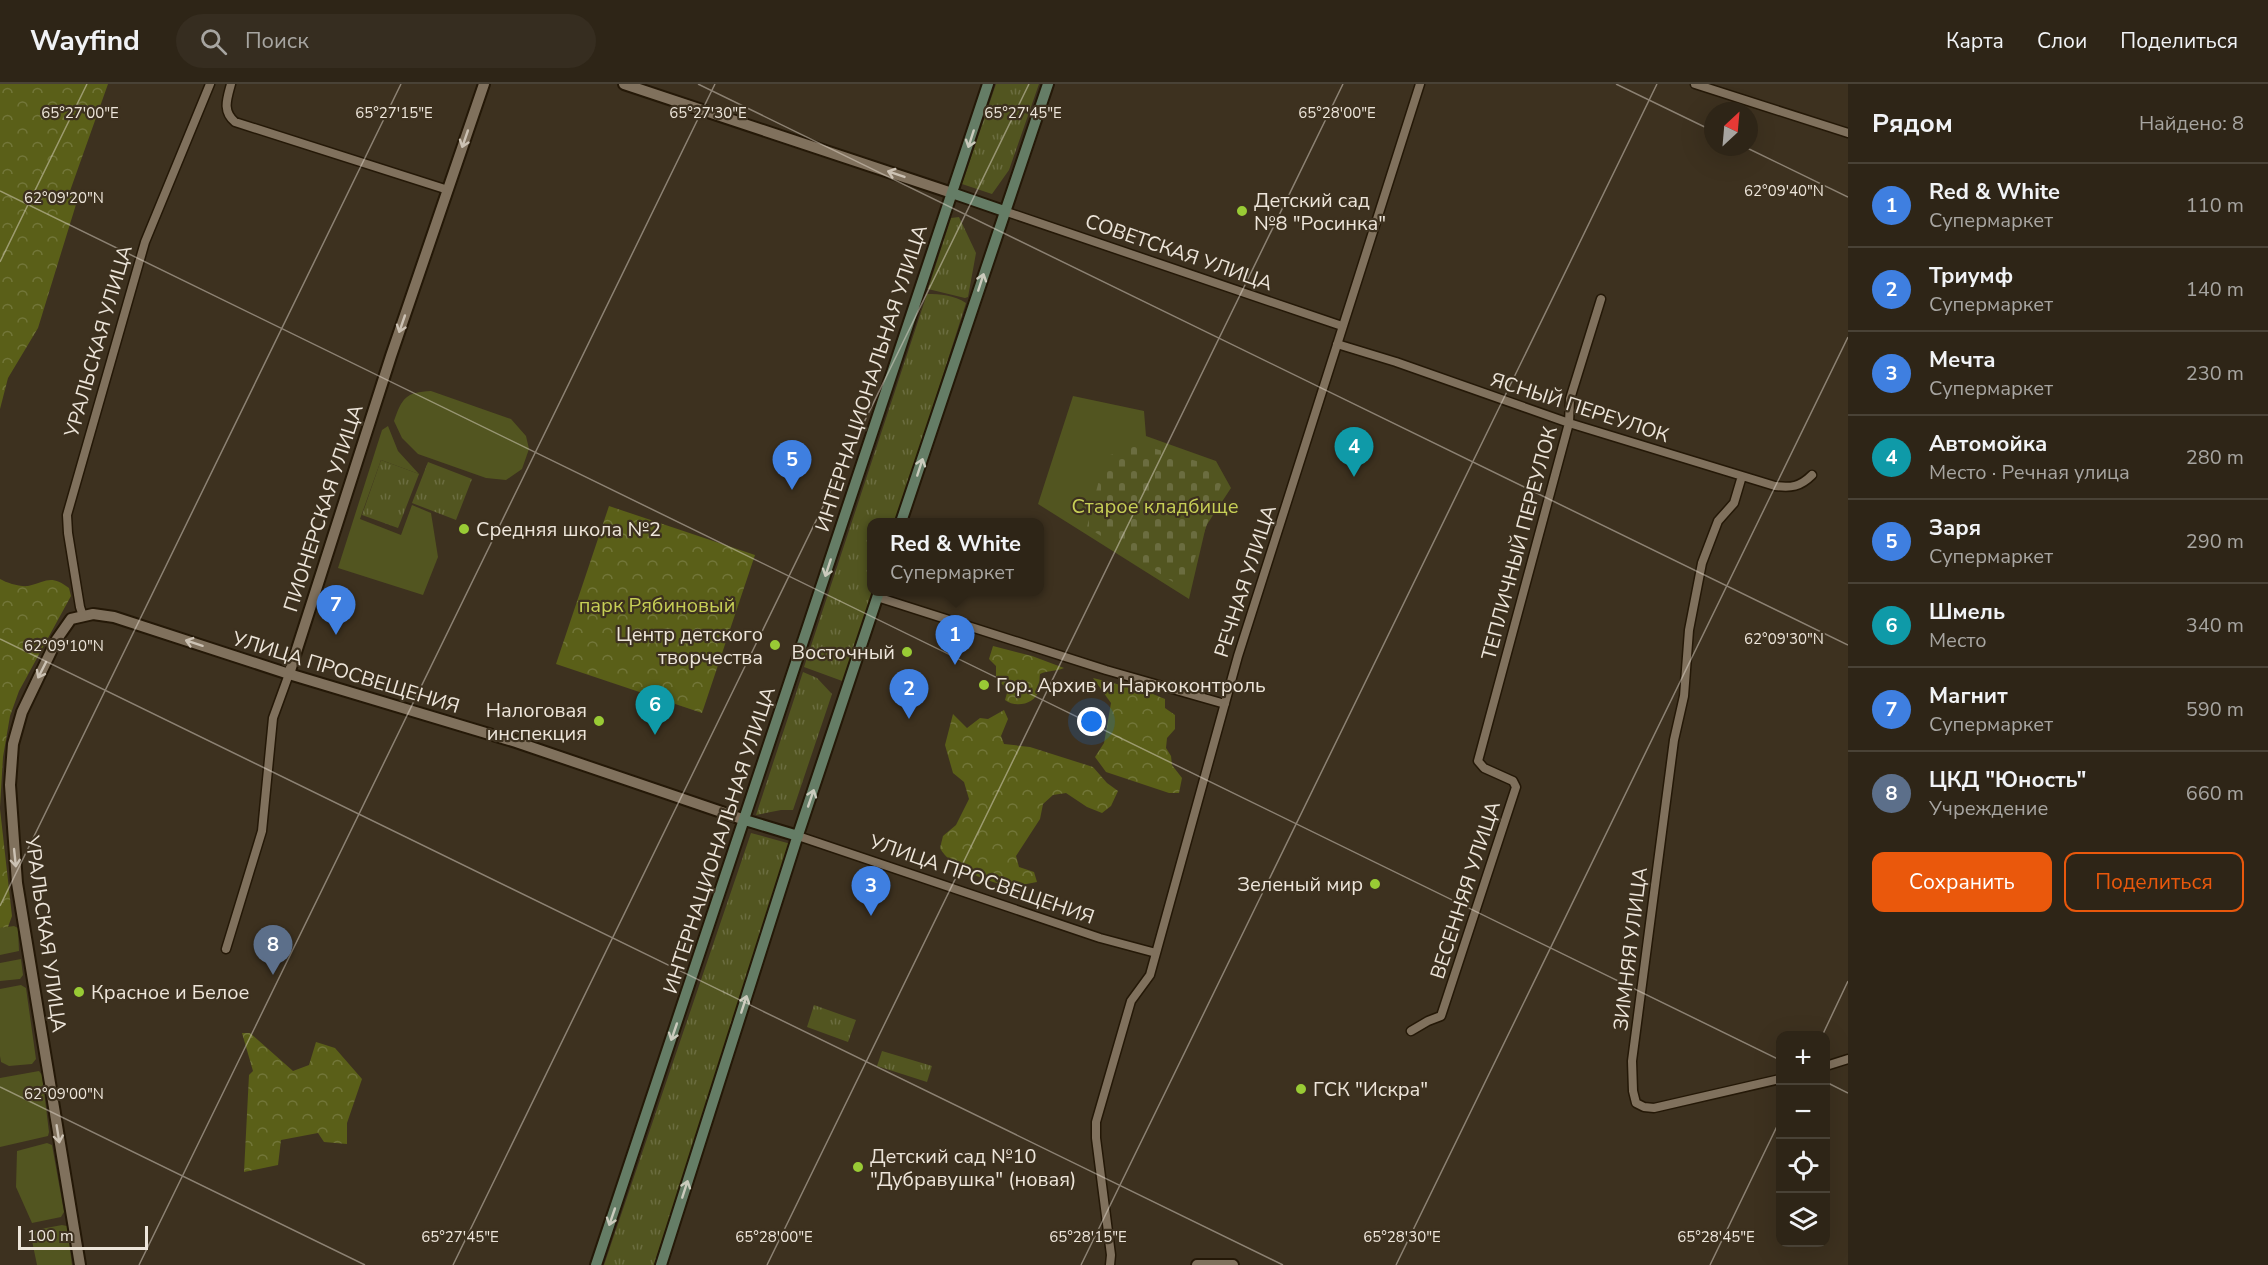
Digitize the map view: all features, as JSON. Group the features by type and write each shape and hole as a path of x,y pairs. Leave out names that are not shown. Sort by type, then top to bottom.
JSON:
{"main road":[{"name":"ИНТЕРНАЦИОНАЛЬНАЯ УЛИЦА","path":"596,1265 746,820 988,84"},
{"path":"902,518 1048,84"},
{"path":"952,193 1004,211"},
{"path":"661,1265 877,596"},
{"path":"746,820 798,836"}],"street":[{"name":"УРАЛЬСКАЯ УЛИЦА","path":"83,616 68,533 67,515 145,242 210,84"},
{"path":"231,84 225,108 229,118 235,123 448,190"},
{"name":"ПИОНЕРСКАЯ УЛИЦА","path":"226,949 262,831 273,718 391,356 484,84"},
{"path":"624,84 952,193"},
{"name":"РЕЧНАЯ УЛИЦА","path":"1110,1265 1111,1255 1096,1122 1131,1001 1150,975 1238,656 1420,84"},
{"path":"1695,84 1848,133"},
{"name":"СОВЕТСКАЯ УЛИЦА","path":"1004,211 1342,326"},
{"name":"ТЕПЛИЧНЫЙ ПЕРЕУЛОК","path":"1478,761 1569,423 1570,399 1601,299"},
{"name":"ЯСНЫЙ ПЕРЕУЛОК","path":"1337,344 1396,362 1569,423 1775,486 1792,488 1804,483 1812,475"},
{"name":"ЗИМНЯЯ УЛИЦА","path":"1742,476 1734,503 1718,521 1702,563 1689,630 1684,696 1674,740 1632,1061 1633,1091 1636,1103 1654,1108 1776,1080"},
{"path":"884,596 1106,670 1225,704"},
{"name":"УЛИЦА ПРОСВЕЩЕНИЯ","path":"71,619 93,614 114,617 289,674 516,742 746,820"},
{"name":"УРАЛЬСКАЯ УЛИЦА","path":"71,619 57,639 22,712 13,744 10,785 19,894 80,1265"},
{"name":"ВЕСЕННЯЯ УЛИЦА","path":"1411,1031 1441,1016 1516,787 1514,781 1484,768 1478,761"},
{"name":"УЛИЦА ПРОСВЕЩЕНИЯ","path":"798,836 1100,938 1156,953"},
{"path":"1830,1065 1848,1059"},
{"path":"1203,1265 1233,1265"}],"green space":[{"path":"0,84 108,84 70,191 78,198 38,328 8,378 0,409"},
{"path":"996,84 1039,84 1009,170 992,194 962,184"},
{"path":"959,217 976,253 968,297 965,298 928,289 951,218"},
{"path":"927,294 961,300 966,303 897,518 867,518 867,596 873,596 845,682 804,667"},
{"path":"431,391 511,419 526,436 529,449 522,469 506,480 486,478 418,454 402,438 394,421 406,398 416,393"},
{"path":"1073,396 1144,411 1146,436 1216,461 1231,488 1206,526 1189,599 1038,504"},
{"path":"388,426 398,451 419,474 381,460 360,519 401,535 412,505 431,513 438,557 423,595 338,568 382,430"},
{"name":"Старое кладбище","path":"1139,444 1213,466 1222,482 1184,589 1087,527 1105,457"},
{"path":"381,460 419,474 398,528 362,515"},
{"path":"428,462 472,479 456,520 412,503"},
{"name":"парк Рябиновый","path":"609,506 755,555 702,713 556,664"},
{"path":"0,579 25,586 53,580 69,588 71,596 19,691 10,716 3,757 0,807"},
{"path":"993,646 1032,656 1064,668 1040,674 1037,695 1024,704 1014,704 1005,700 1007,693 1003,685 996,680 996,666 989,659"},
{"path":"803,672 817,678 832,694 793,810 756,815"},
{"path":"1093,678 1148,692 1165,699 1165,708 1175,715 1175,729 1167,738 1166,748 1171,756 1172,765 1182,778 1179,793 1169,793 1106,772 1095,757 1104,743 1111,703"},
{"path":"1004,710 1008,719 1001,736 1004,744 1030,747 1093,767 1107,783 1118,791 1111,806 1102,813 1087,807 1066,793 1053,795 1043,804 1040,819 1016,856 1019,867 1034,872 1037,882 1016,886 1004,885 972,874 952,862 940,848 943,836 956,825 969,799 964,782 953,773 945,745 953,714 967,728 980,718 988,719"},
{"path":"0,809 12,916 8,927 0,928"},
{"path":"751,833 791,844 654,1265 604,1265"},
{"path":"14,926 18,928 19,951 0,955 0,928"},
{"path":"21,959 23,975 20,979 0,981 0,963"},
{"path":"21,985 26,988 36,1059 32,1064 9,1066 1,1062 0,1056 0,989"},
{"path":"814,1005 856,1020 848,1042 807,1027"},
{"path":"242,1033 250,1033 293,1071 309,1065 316,1042 335,1048 362,1079 347,1123 347,1144 324,1142 318,1133 281,1140 278,1165 244,1172 249,1075 253,1071"},
{"path":"882,1051 932,1066 927,1082 877,1066"},
{"path":"39,1071 42,1075 48,1136 0,1147 0,1078"},
{"path":"47,1143 52,1145 64,1212 61,1217 32,1223 16,1187 17,1151"},
{"path":"67,1226 72,1265 37,1265 30,1231"}],"place":[{"name":"Детский сад №8 \"Росинка\"","path":"1242,211"},
{"name":"Автомойка","path":"1354,477"},
{"name":"Заря","path":"792,490"},
{"name":"Средняя школа №2","path":"464,529"},
{"name":"Магнит","path":"336,635"},
{"name":"Центр детского творчества","path":"775,645"},
{"name":"Восточный","path":"907,652"},
{"name":"Red & White","path":"955,665"},
{"name":"Гор. Архив и Наркоконтроль","path":"984,685"},
{"name":"Триумф","path":"909,719"},
{"name":"Налоговая инспекция","path":"599,721"},
{"name":"Шмель","path":"655,735"},
{"name":"Зеленый мир","path":"1375,884"},
{"name":"Мечта","path":"871,916"},
{"name":"ЦКД \"Юность\"","path":"273,975"},
{"name":"Красное и Белое","path":"79,992"},
{"name":"ГСК \"Искра\"","path":"1301,1089"},
{"name":"Детский сад №10 \"Дубравушка\" (новая)","path":"858,1167"}]}
